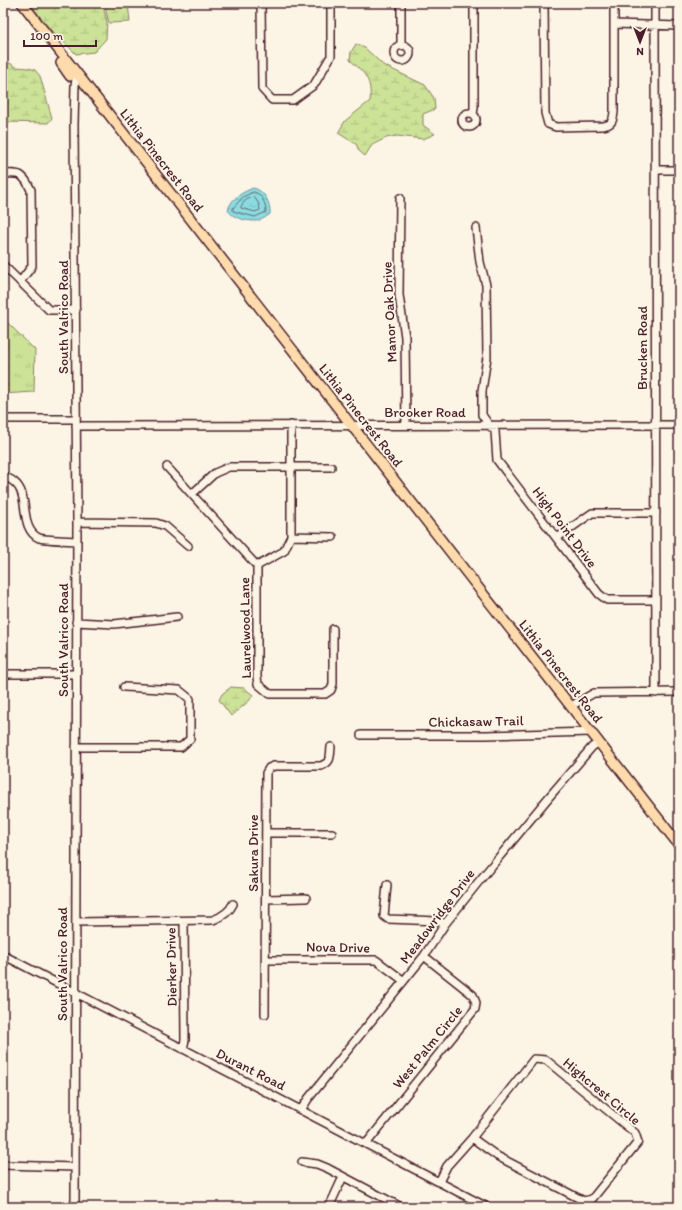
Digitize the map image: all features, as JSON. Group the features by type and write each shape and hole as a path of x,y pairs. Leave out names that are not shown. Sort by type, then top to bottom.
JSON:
{"main road":[{"name":"Lithia Pinecrest Road","path":"24,6 73,75 352,425 590,732 674,833 679,845"}],"street":[{"path":"261,3 262,89 272,100 293,100 314,85 331,56 331,3"},
{"path":"401,3 401,46"},
{"path":"472,114 474,108 474,3"},
{"path":"544,3 545,113 546,120 551,126 556,127 602,126 608,125 612,122 614,112 614,3"},
{"name":"Brucken Road","path":"655,3 656,693"},
{"path":"614,24 679,26"},
{"name":"South Valrico Road","path":"73,75 75,85 77,522 75,1207"},
{"path":"655,170 679,170"},
{"path":"3,174 19,173 26,179 31,190 32,266 20,282"},
{"name":"Manor Oak Drive","path":"400,198 399,295 404,337 406,425"},
{"name":"High Point Drive","path":"476,228 480,262 486,285 487,357 482,390 482,415 489,425 495,430 497,460 598,594 607,600 656,600"},
{"path":"3,265 49,310 76,310"},
{"name":"Brooker Road","path":"3,419 76,422 291,425 679,425"},
{"path":"257,566 284,551 291,536 291,425"},
{"name":"Laurelwood Lane","path":"168,467 257,566 257,678 258,684 265,691 270,694 325,694 329,692 333,684 332,629"},
{"path":"192,494 215,473 229,467 331,467"},
{"path":"3,476 15,482 24,495 26,518 31,531 39,538 77,541"},
{"path":"557,538 592,512 656,513"},
{"path":"77,522 156,524 165,526 188,546"},
{"path":"291,536 333,537"},
{"path":"76,622 114,624 177,616"},
{"path":"3,674 76,674"},
{"path":"76,747 181,747 190,739 190,699 180,690 124,687"},
{"path":"571,706 594,693 679,692"},
{"name":"Chickasaw Trail","path":"361,735 486,735 590,732"},
{"name":"Meadowridge Drive","path":"301,1110 308,1099 424,956 445,924 549,797 592,747 599,742"},
{"name":"Sakura Drive","path":"265,1014 266,774 269,768 274,766 321,766 327,763 330,759 331,747"},
{"path":"266,833 332,833"},
{"path":"386,884 383,910 384,916 388,919 438,921 445,924"},
{"path":"266,899 306,898"},
{"path":"184,921 213,920 222,917 233,904"},
{"name":"Dierker Drive","path":"76,922 184,921 183,1049"},
{"name":"Durant Road","path":"3,955 487,1207"},
{"name":"West Palm Circle","path":"366,1144 473,1012 475,1006 473,995 424,956"},
{"name":"Nova Drive","path":"266,960 376,960 404,981"},
{"name":"Highcrest Circle","path":"439,1182 447,1166 472,1138 534,1059 546,1060 635,1133 638,1142 592,1199 584,1201 497,1156 472,1138"},
{"path":"302,1162 317,1164 327,1168 401,1207"},
{"path":"3,1165 75,1167"},
{"path":"329,1207 343,1177"}],"green space":[{"path":"26,3 102,3 107,21 106,39 94,52 76,54 33,12"},
{"path":"104,3 128,3 130,22 109,23"},
{"path":"356,44 365,48 383,65 425,85 434,98 435,109 423,114 423,125 435,134 423,139 397,136 386,138 372,145 365,156 359,151 356,144 338,133 345,121 370,101 369,82 360,69 350,60 351,52"},
{"path":"3,59 16,67 35,70 40,76 52,118 48,123 3,122"},
{"path":"3,318 35,350 34,392 3,394"},
{"path":"231,687 244,688 253,695 249,701 231,716 219,700 222,694"}],"water":[{"path":"253,188 260,191 268,201 270,214 261,220 255,221 244,220 230,213 228,210 232,202 241,194"}]}
